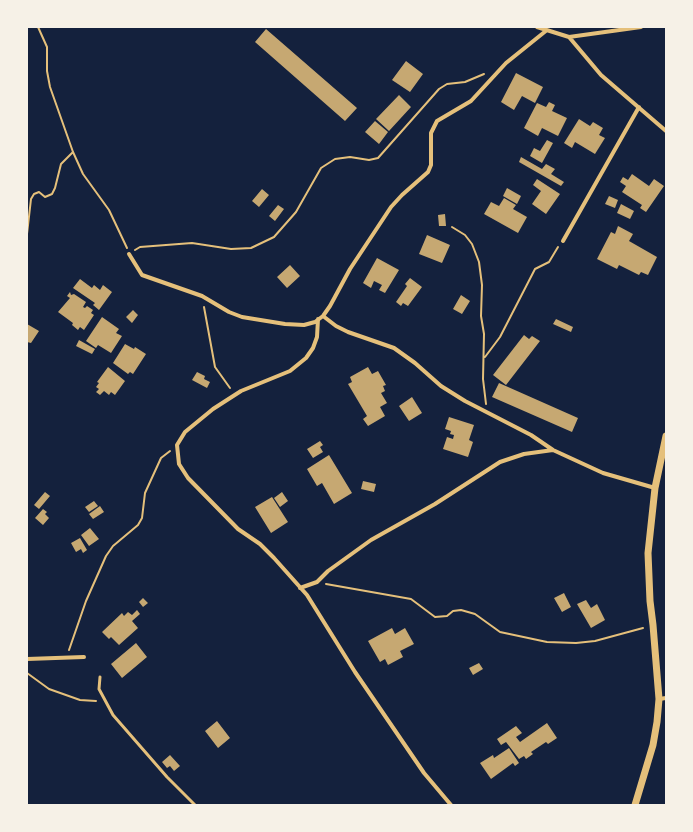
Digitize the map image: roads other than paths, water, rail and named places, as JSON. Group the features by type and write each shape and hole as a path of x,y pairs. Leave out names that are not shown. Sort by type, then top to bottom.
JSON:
{"street":[{"path":"537,27 569,37 641,27"},
{"path":"129,254 142,275 202,296 229,312 242,317 285,324 304,325 318,320 323,316 350,269 391,207 428,172 431,165 431,134 433,126 437,121 471,100 499,70 547,30"},
{"path":"569,37 602,75 666,131"},
{"path":"563,241 639,106"},
{"path":"323,316 336,326 348,332 394,348 415,363 441,386 488,413 532,435 553,450 602,473 654,488"},
{"path":"318,320 317,336 313,348 306,358 290,371 241,391 213,409 185,432 177,445 179,464 188,478 238,529 260,544 307,595 355,672 424,772 451,805"},
{"path":"636,805 654,745 662,699 650,601 648,553 654,488 666,436"},
{"path":"300,588 317,582 334,566 371,540 434,504 500,462 524,454 553,450"},
{"path":"27,659 84,657"}],"lane":[{"path":"100,677 99,689 104,702 113,716 167,777 195,805"}]}
